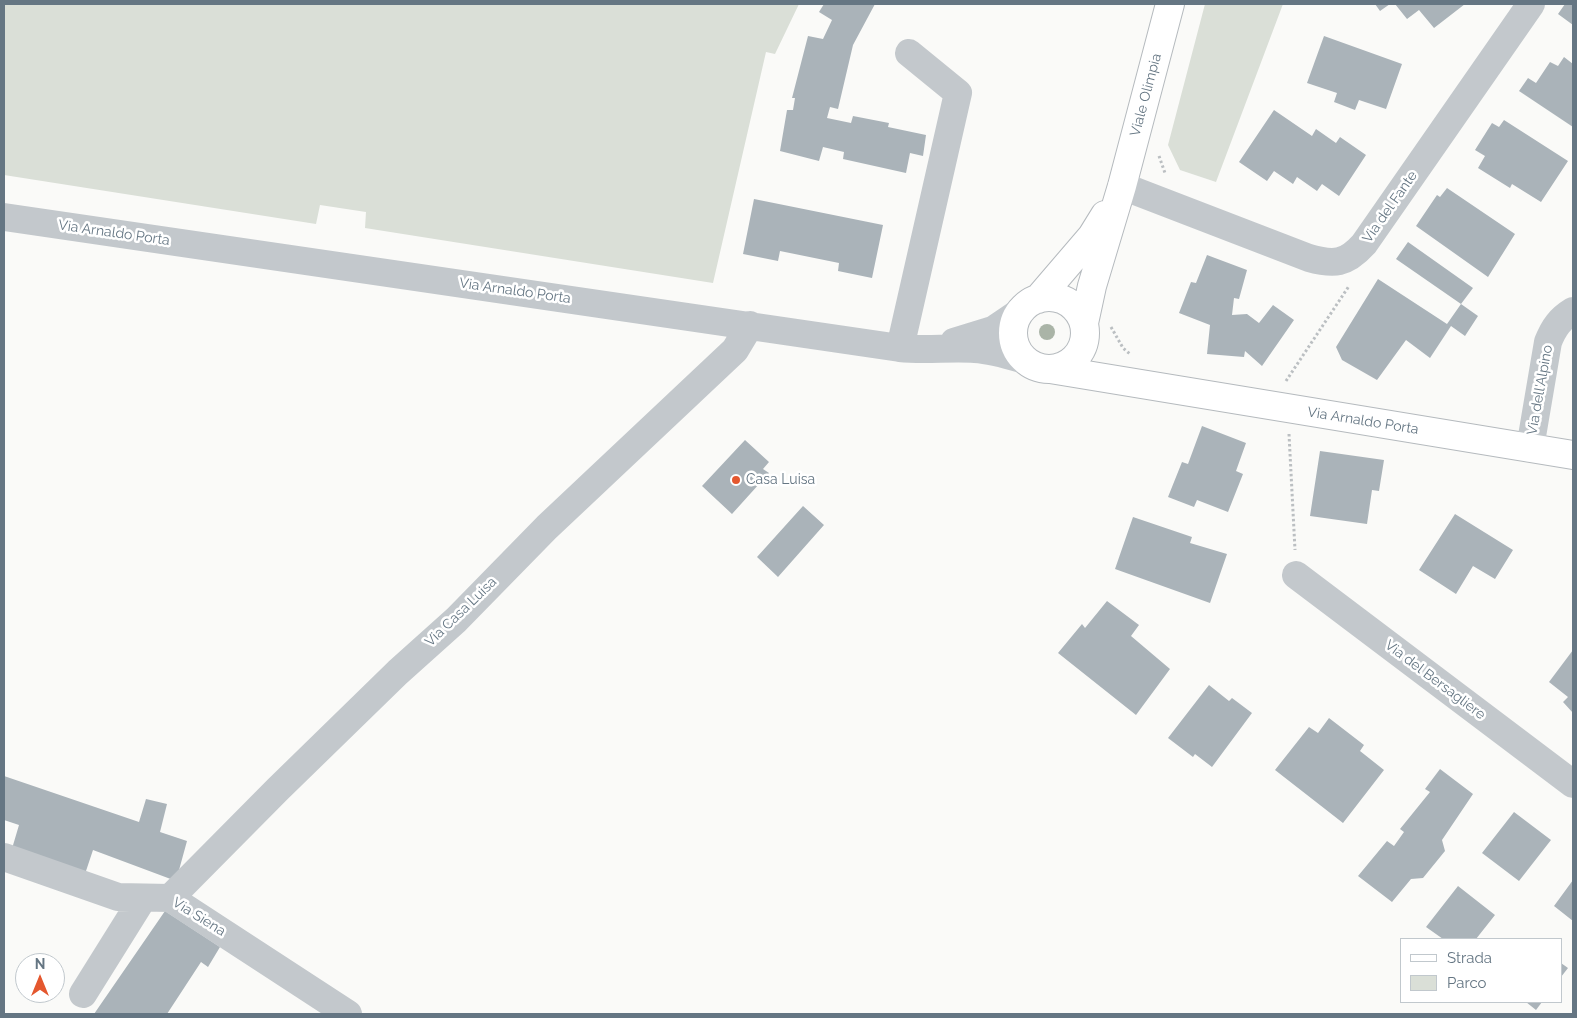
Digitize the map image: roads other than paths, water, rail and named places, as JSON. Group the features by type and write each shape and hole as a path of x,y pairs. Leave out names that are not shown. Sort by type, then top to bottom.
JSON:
{"main road":[{"name":"Viale Olimpia","path":"1085,330 1092,286 1122,186 1170,4"},
{"name":"Viale Olimpia","path":"1030,305 1092,236 1122,186"},
{"path":"1050,297 1066,301 1079,313 1085,330 1078,355 1065,365 1037,364 1014,341 1016,320 1030,305 1050,297"},
{"name":"Via Arnaldo Porta","path":"1085,330 1092,356 1113,370 1153,387"},
{"name":"Via Arnaldo Porta","path":"1037,364 1153,387 1573,455"}],"street":[{"name":"Via del Fante","path":"1122,186 1309,258 1326,262 1342,262 1355,254 1364,244 1531,4"},
{"path":"909,53 958,93 909,349"},
{"name":"Via Arnaldo Porta","path":"4,217 909,349 974,348 997,351 1037,364"},
{"name":"Viale Olimpia","path":"909,349 965,340 993,330 1030,305"},
{"name":"Via dell'Alpino","path":"1530,448 1548,342 1562,317 1573,311"},
{"name":"Via Casa Luisa","path":"170,898 327,741 456,620 554,520 735,350 750,325"},
{"name":"Via del Bersagliere","path":"1296,575 1573,784"},
{"name":"Via Siena","path":"4,857 118,897 170,898 348,1014"},
{"path":"83,994 144,898"}],"place":[{"name":"Casa Luisa","path":"736,480"}]}
